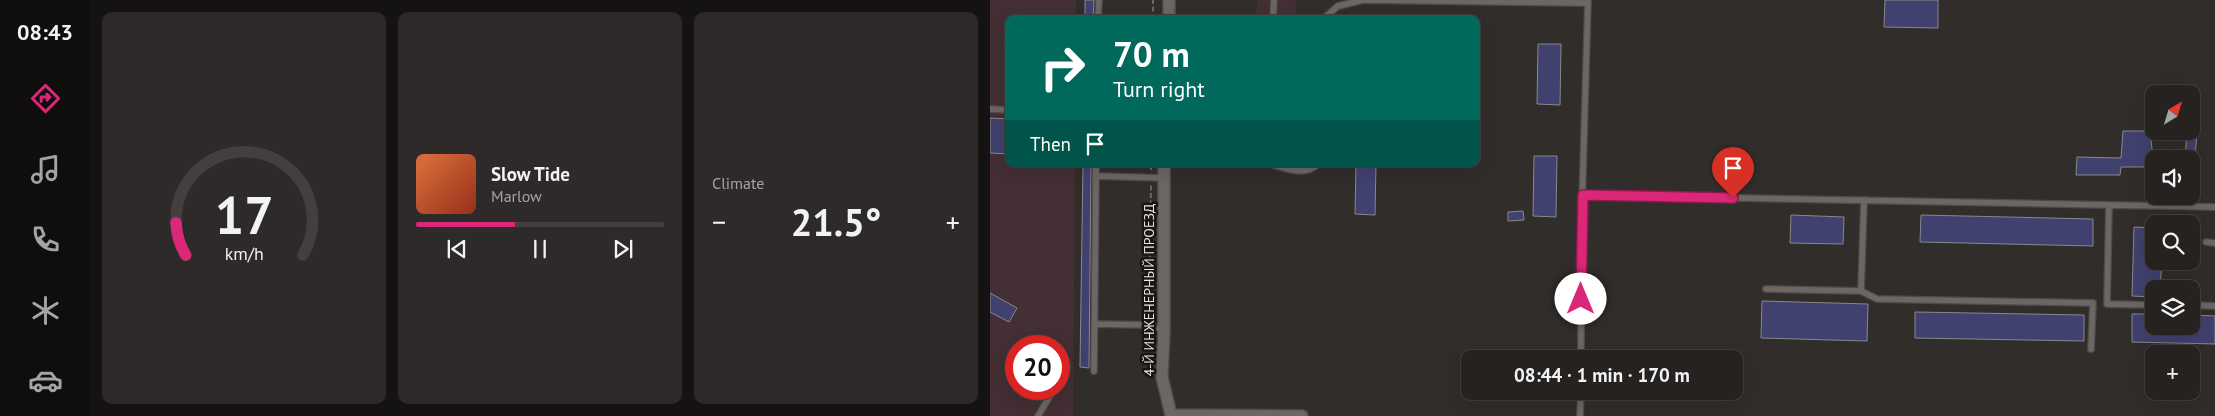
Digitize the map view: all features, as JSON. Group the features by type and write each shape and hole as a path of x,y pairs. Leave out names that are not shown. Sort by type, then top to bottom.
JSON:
{"street":[{"path":"1169,0 1169,15"},
{"name":"4-Й ИНЖЕНЕРНЫЙ ПРОЕЗД","path":"1164,167 1164,331 1162,377 1171,416"},
{"path":"1171,416 1302,416"}],"lane":[{"path":"1098,15 1099,0"},
{"path":"1273,15 1274,0"},
{"path":"1328,15 1338,6 1363,0 1588,2 1581,350"},
{"path":"990,109 1005,110"},
{"path":"1094,371 1096,167"},
{"path":"1284,167 1302,171 1311,170 1314,167"},
{"path":"1095,176 1164,178"},
{"path":"1583,195 2215,207"},
{"path":"1861,291 1864,200"},
{"path":"2109,205 2107,304 2145,305"},
{"path":"2206,242 2215,243"},
{"path":"1766,289 1861,291 1877,299 2093,303 2091,349"},
{"path":"2200,305 2215,306"},
{"path":"1094,324 1149,325 1164,331"},
{"path":"1038,416 1047,400"},
{"path":"1580,400 1580,416"}],"path":[{"path":"1153,0 1153,15"},
{"path":"1149,325 1151,167"}],"shaded area":[{"path":"990,0 1076,0 1076,15 1005,15 1005,167 1075,167 1073,416 990,416"},
{"path":"1257,0 1296,0 1295,15 1256,15"}],"building":[{"path":"1085,0 1094,0 1093,15 1085,15"},
{"path":"1885,0 1938,0 1938,28 1884,27"},
{"path":"1538,44 1561,44 1560,105 1537,104"},
{"path":"990,118 1005,119 1005,154 990,153"},
{"path":"2123,131 2145,131 2145,140 2151,140 2152,150 2145,150 2145,167 2121,167 2120,175 2076,175 2077,157 2121,158"},
{"path":"2186,140 2196,140 2196,150 2186,150"},
{"path":"1534,156 1557,156 1556,217 1533,216"},
{"path":"1083,167 1091,167 1089,368 1080,367"},
{"path":"1356,167 1376,167 1375,215 1355,214"},
{"path":"1523,211 1524,220 1508,221 1508,212"},
{"path":"1791,215 1844,217 1843,244 1790,243"},
{"path":"1921,215 2093,219 2093,246 1920,242"},
{"path":"2134,227 2145,228 2145,270 2161,270 2161,280 2145,280 2145,297 2132,296"},
{"path":"990,293 1017,308 1009,322 990,312"},
{"path":"1762,301 1868,304 1867,341 1761,338"},
{"path":"1915,312 2084,315 2084,341 1915,338"},
{"path":"2132,314 2145,314 2145,335 2200,335 2200,315 2215,316 2215,344 2132,342"}],"route":[{"path":"1581,299 1583,195 1733,198"}]}
